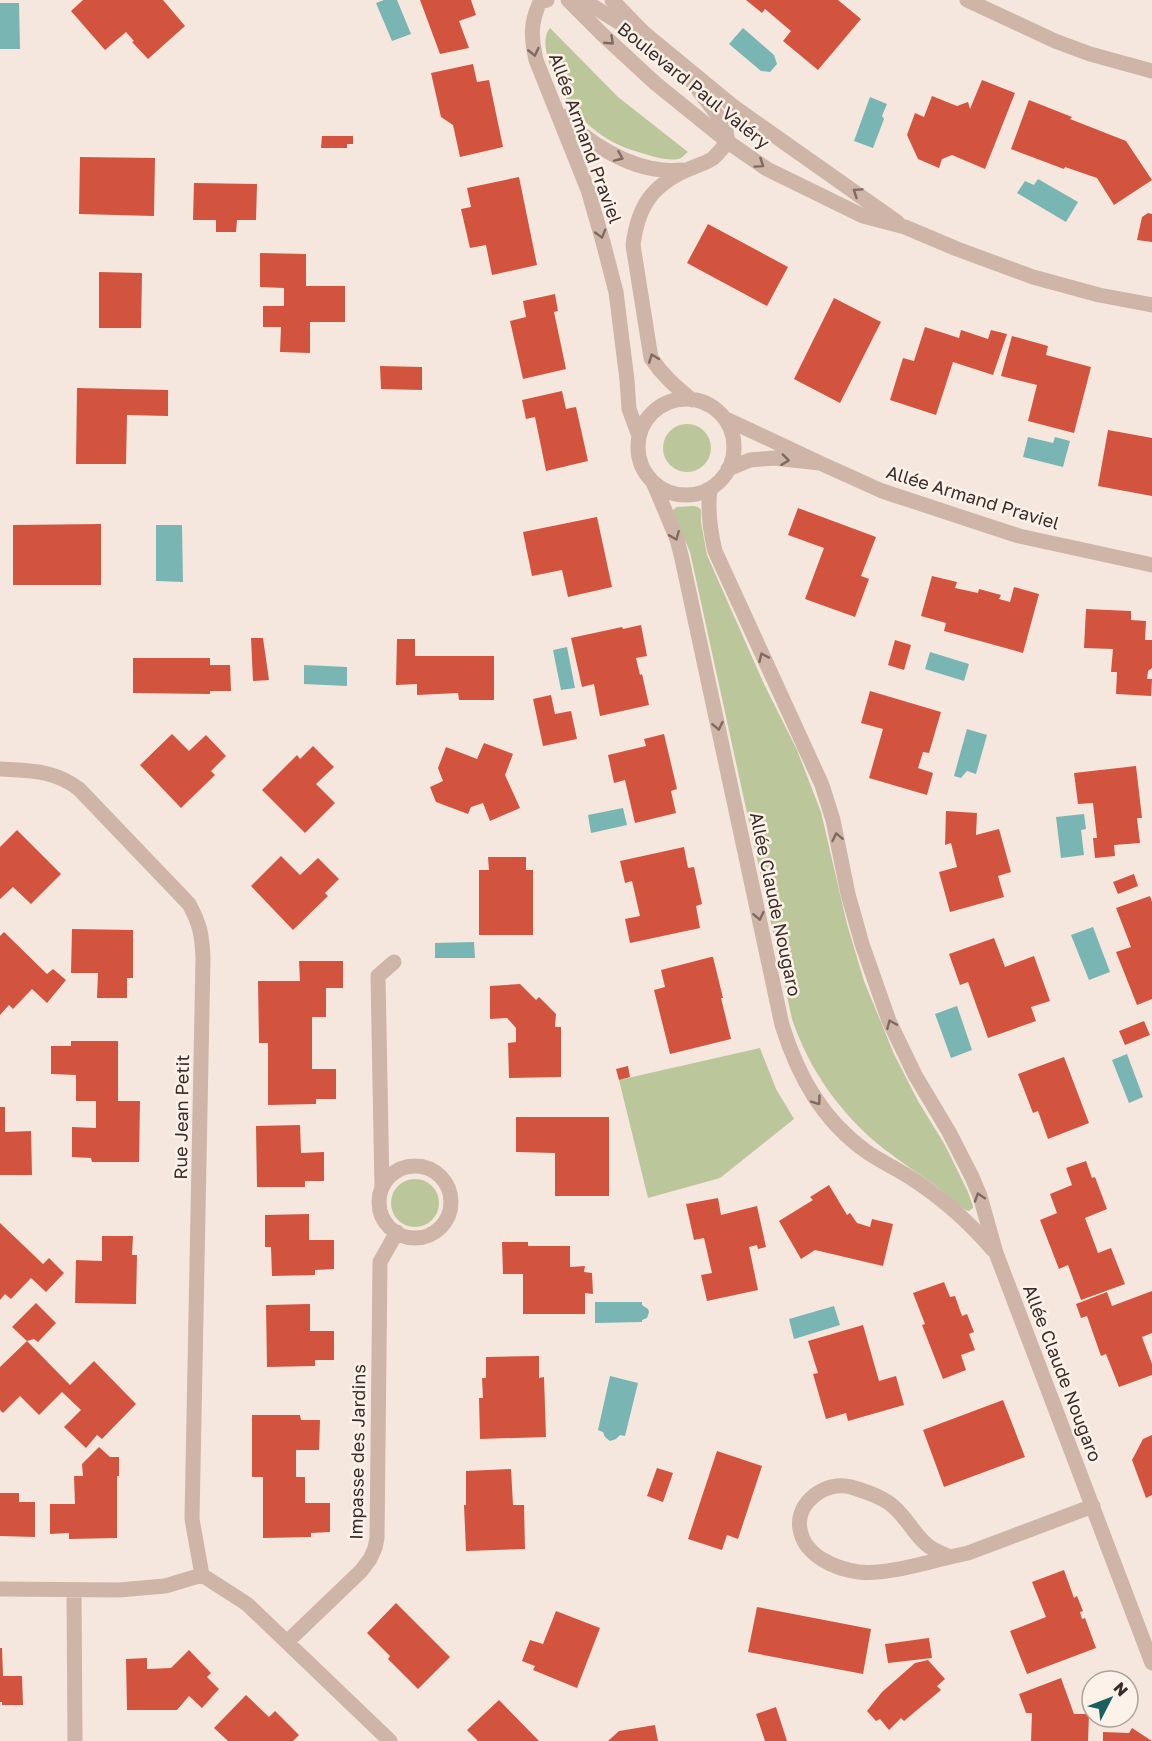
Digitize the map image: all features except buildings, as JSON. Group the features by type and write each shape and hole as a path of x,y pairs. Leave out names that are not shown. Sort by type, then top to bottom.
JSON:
{"street":[{"name":"Allée Armand Praviel","path":"547,0 540,2 533,17 531,38 544,83 588,190 606,252 616,292 629,409 639,436"},
{"name":"Boulevard Paul Valéry","path":"568,0 655,83 728,142 767,169 863,216 904,227 1033,277 1099,295 1152,305"},
{"path":"583,0 626,26 643,32"},
{"name":"Boulevard Paul Valéry","path":"612,0 643,32 683,67 772,134 869,200 904,227"},
{"path":"968,0 1055,41 1090,54 1152,71"},
{"path":"683,67 725,125 728,142"},
{"path":"556,110 587,139 614,155 662,170 688,170"},
{"name":"Allée Armand Praviel","path":"692,400 659,371 651,358 633,245 635,228 640,211 649,198 668,180 713,158 728,142"},
{"path":"675,400 692,400 715,409 724,418 732,433 734,449 731,465 722,479 710,490 681,495 666,491 652,482 643,468 639,453 639,436 646,420 659,408 675,400"},
{"name":"Allée Armand Praviel","path":"724,418 882,491 1009,532 1152,565"},
{"name":"Allée Armand Praviel","path":"728,469 750,460 774,458 820,464"},
{"name":"Allée Claude Nougaro","path":"652,482 677,538 780,1013 791,1054 814,1098 848,1136 866,1152 929,1190 973,1228 996,1253"},
{"name":"Allée Claude Nougaro","path":"710,490 708,507 715,551 822,785 833,820 848,894 862,944 889,1021 915,1075 972,1176 996,1253 1152,1663"},
{"name":"Rue Jean Petit","path":"0,769 52,774 67,780 79,789 189,904 199,922 203,958 192,1520 202,1575"},
{"path":"382,1188 388,1178 400,1169 414,1166 428,1168 440,1176 448,1187 452,1201 449,1215 442,1227 430,1235 417,1238 403,1236 391,1229 382,1217 379,1204 382,1188 378,976 394,962"},
{"name":"Impasse des Jardins","path":"287,1642 361,1571 375,1548 377,1538 380,1262 397,1232"},
{"path":"950,1557 926,1545 903,1515 890,1503 849,1486 830,1487 813,1497 806,1504 799,1523 803,1540 817,1556 827,1563 860,1572 896,1569 950,1557 968,1553 1094,1506"},
{"path":"0,1589 119,1590 165,1586 202,1575 247,1604 390,1741"},
{"path":"74,1590 75,1741"}],"green space":[{"path":"550,28 618,97 688,152 681,158 663,159 628,149 596,131 575,111 554,76 545,45"},
{"path":"687,424 704,431 711,448 704,465 687,472 670,465 663,448 670,431"},
{"path":"694,506 701,510 707,555 764,684 797,750 821,812 847,924 864,981 894,1054 918,1101 945,1145 968,1192 973,1206 969,1211 884,1149 854,1122 817,1074 799,1038 792,1019 690,552 673,512 677,507"},
{"path":"760,1048 776,1089 794,1119 720,1178 648,1198 619,1080"},
{"path":"410,1179 420,1179 435,1189 439,1203 438,1212 429,1223 420,1227 410,1227 395,1217 391,1208 391,1198 401,1183"}],"water":[{"path":"384,0 397,0 411,34 392,41 376,3"},
{"path":"0,3 19,3 20,49 0,49"},
{"path":"743,28 774,55 777,64 770,72 761,71 729,44"},
{"path":"870,97 887,104 873,148 854,141"},
{"path":"1038,179 1078,202 1066,222 1017,193 1025,181 1034,185"},
{"path":"1028,437 1053,443 1055,437 1070,441 1063,467 1023,457"},
{"path":"156,525 182,525 183,582 156,581"},
{"path":"567,647 575,688 561,690 553,650"},
{"path":"930,652 969,664 964,681 925,669"},
{"path":"304,665 347,667 347,686 304,684"},
{"path":"967,729 987,735 976,774 967,771 961,778 954,776"},
{"path":"623,808 627,825 591,833 588,815"},
{"path":"1084,814 1086,829 1081,830 1084,855 1061,858 1056,817"},
{"path":"1093,927 1110,972 1089,980 1071,935"},
{"path":"474,942 475,958 435,958 435,943"},
{"path":"957,1006 972,1050 951,1058 935,1014"},
{"path":"1127,1054 1143,1097 1129,1103 1112,1060"},
{"path":"595,1302 642,1302 649,1312 647,1318 642,1322 595,1323"},
{"path":"834,1306 840,1325 794,1339 789,1319"},
{"path":"610,1376 638,1383 625,1436 620,1435 610,1441 603,1432 598,1430"}]}
